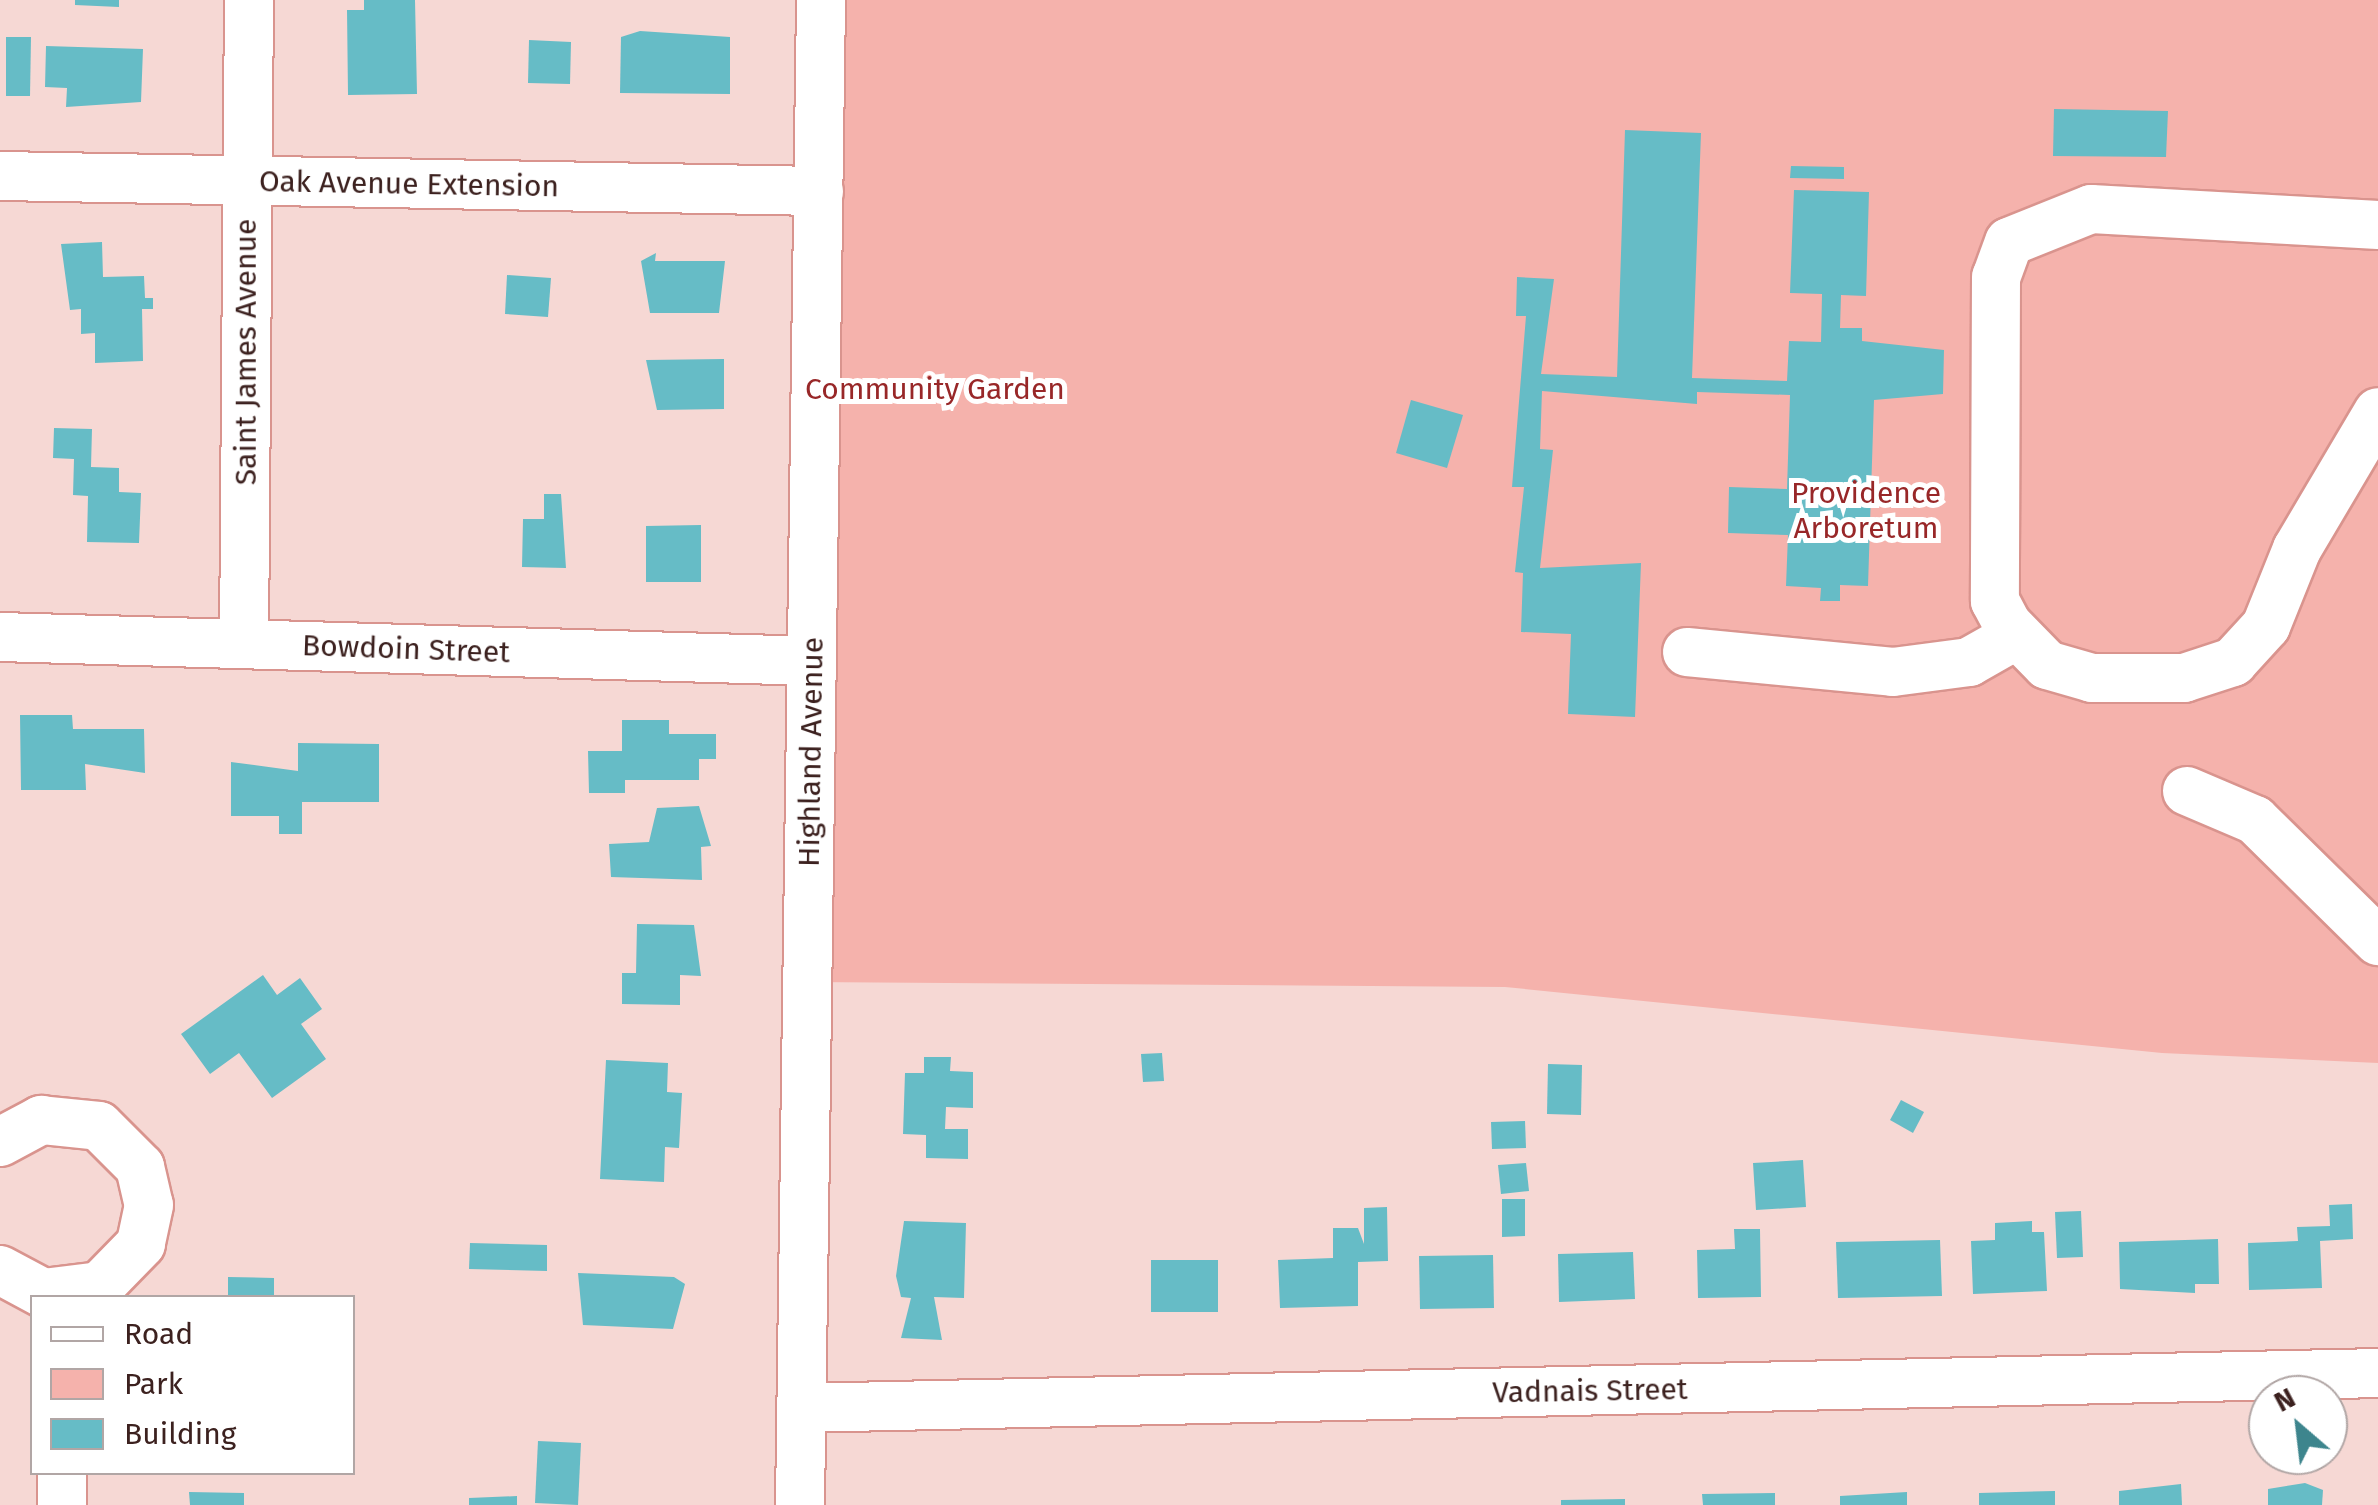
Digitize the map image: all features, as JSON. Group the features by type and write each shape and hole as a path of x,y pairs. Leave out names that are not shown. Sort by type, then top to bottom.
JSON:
{"street":[{"name":"Saint James Avenue","path":"244,644 249,0"},
{"name":"Highland Avenue","path":"800,1505 821,0"},
{"name":"Oak Avenue Extension","path":"0,176 818,191"},
{"path":"2378,225 2092,209 2009,242 1996,277 1996,601 2015,636 2047,665 2092,678 2184,678 2234,662 2266,626 2297,549 2378,412"},
{"name":"Bowdoin Street","path":"0,636 812,661"},
{"path":"1688,652 1893,672 1969,662 2015,636"},
{"path":"2187,791 2255,820 2378,942"},
{"path":"0,1142 41,1120 80,1120 115,1137 140,1167 149,1206 140,1244 100,1286 65,1295"},
{"path":"0,1270 59,1295"},
{"name":"Vadnais Street","path":"802,1408 2378,1374"},
{"path":"62,1475 62,1505"}],"green space":[{"name":"Providence Arboretum","path":"821,0 2378,0 2378,1063 2162,1053 1505,987 807,982"}],"building":[{"path":"75,0 119,0 119,7 75,5"},
{"path":"364,0 415,0 417,94 348,95 347,10 364,10"},
{"path":"640,31 730,37 730,94 620,93 621,37"},
{"path":"6,37 31,37 30,96 6,96"},
{"path":"529,40 571,42 570,84 528,83"},
{"path":"46,46 143,49 141,102 66,107 67,88 45,87"},
{"path":"2054,109 2168,111 2166,157 2053,156"},
{"path":"1625,130 1701,133 1692,378 1787,381 1789,341 1821,342 1822,294 1790,293 1794,190 1869,192 1866,296 1841,295 1840,328 1862,328 1862,341 1944,350 1943,394 1874,400 1868,586 1840,585 1840,601 1820,601 1821,588 1786,586 1788,535 1728,533 1729,487 1787,489 1790,395 1697,392 1697,404 1542,391 1540,449 1553,450 1540,568 1641,563 1635,717 1568,714 1571,634 1521,632 1523,573 1515,572 1524,487 1512,487 1526,316 1516,316 1517,277 1554,279 1541,374 1617,377"},
{"path":"1791,166 1844,167 1844,179 1790,178"},
{"path":"102,242 103,277 144,276 145,298 153,298 153,309 142,309 143,361 95,363 95,333 81,334 81,309 70,310 61,244"},
{"path":"656,253 655,261 725,261 719,313 650,313 641,261"},
{"path":"507,275 551,278 548,317 505,314"},
{"path":"724,359 724,409 657,410 646,360"},
{"path":"1411,400 1463,415 1447,468 1396,453"},
{"path":"54,428 92,429 91,467 119,468 119,492 141,493 139,543 87,542 88,496 73,495 74,459 53,458"},
{"path":"544,494 561,494 566,568 522,567 523,519 544,519"},
{"path":"701,525 701,582 646,582 646,526"},
{"path":"20,715 72,715 73,729 144,729 145,773 85,764 86,790 21,790"},
{"path":"622,720 669,720 669,734 716,734 716,759 699,759 699,780 625,780 625,793 589,793 588,751 622,751"},
{"path":"298,743 379,744 379,802 302,802 302,834 279,834 279,816 231,816 231,762 298,771"},
{"path":"699,806 711,846 701,847 702,880 611,877 609,844 649,842 657,808"},
{"path":"637,924 694,925 701,976 680,975 680,1005 622,1004 622,973 636,973"},
{"path":"263,975 277,995 300,978 322,1009 301,1024 326,1059 272,1098 239,1053 210,1074 181,1034"},
{"path":"1162,1053 1164,1081 1143,1082 1141,1054"},
{"path":"924,1057 951,1057 950,1071 973,1072 973,1108 946,1107 945,1129 968,1129 968,1159 926,1158 926,1135 903,1134 905,1073 924,1073"},
{"path":"606,1060 668,1063 667,1092 682,1093 679,1148 665,1147 664,1182 600,1179"},
{"path":"1548,1064 1582,1065 1581,1115 1547,1114"},
{"path":"1901,1100 1924,1112 1913,1133 1890,1120"},
{"path":"1525,1121 1526,1148 1492,1149 1491,1122"},
{"path":"1803,1160 1806,1207 1756,1210 1753,1163"},
{"path":"1526,1163 1529,1191 1501,1194 1498,1165"},
{"path":"1502,1199 1525,1199 1525,1236 1502,1237"},
{"path":"2352,1204 2353,1239 2320,1241 2322,1288 2249,1290 2248,1243 2298,1241 2297,1227 2330,1226 2329,1205"},
{"path":"1387,1207 1388,1261 1358,1262 1358,1306 1280,1308 1278,1260 1333,1258 1333,1228 1358,1228 1364,1244 1364,1208"},
{"path":"2081,1211 2083,1257 2057,1258 2055,1212"},
{"path":"904,1221 966,1223 964,1298 934,1297 942,1340 901,1338 911,1298 901,1297 896,1276"},
{"path":"2032,1221 2032,1232 2044,1232 2047,1291 1973,1294 1971,1241 1995,1240 1995,1223"},
{"path":"1734,1229 1760,1229 1761,1297 1698,1298 1697,1250 1735,1249"},
{"path":"2218,1239 2219,1284 2195,1284 2195,1293 2120,1289 2119,1242"},
{"path":"1940,1240 1942,1296 1838,1298 1836,1242"},
{"path":"470,1243 547,1245 547,1271 469,1269"},
{"path":"1633,1252 1635,1299 1559,1302 1558,1254"},
{"path":"1493,1255 1494,1308 1420,1309 1419,1256"},
{"path":"1151,1260 1218,1260 1218,1312 1151,1312"},
{"path":"578,1273 674,1277 685,1284 673,1329 583,1325"},
{"path":"228,1277 274,1278 274,1295 228,1295"},
{"path":"538,1441 581,1443 578,1505 535,1503"},
{"path":"2305,1483 2323,1490 2322,1505 2268,1505 2268,1489"},
{"path":"2181,1484 2182,1505 2119,1505 2119,1491"},
{"path":"2055,1491 2055,1505 1979,1505 1979,1493"},
{"path":"189,1492 244,1493 244,1505 190,1505"},
{"path":"1907,1492 1907,1505 1840,1505 1840,1496"},
{"path":"1775,1493 1775,1505 1703,1505 1702,1494"},
{"path":"517,1496 517,1505 469,1505 469,1498"},
{"path":"1625,1499 1625,1505 1561,1505 1561,1500"}],"park label":[{"name":"Community Garden","path":"935,389"}]}
